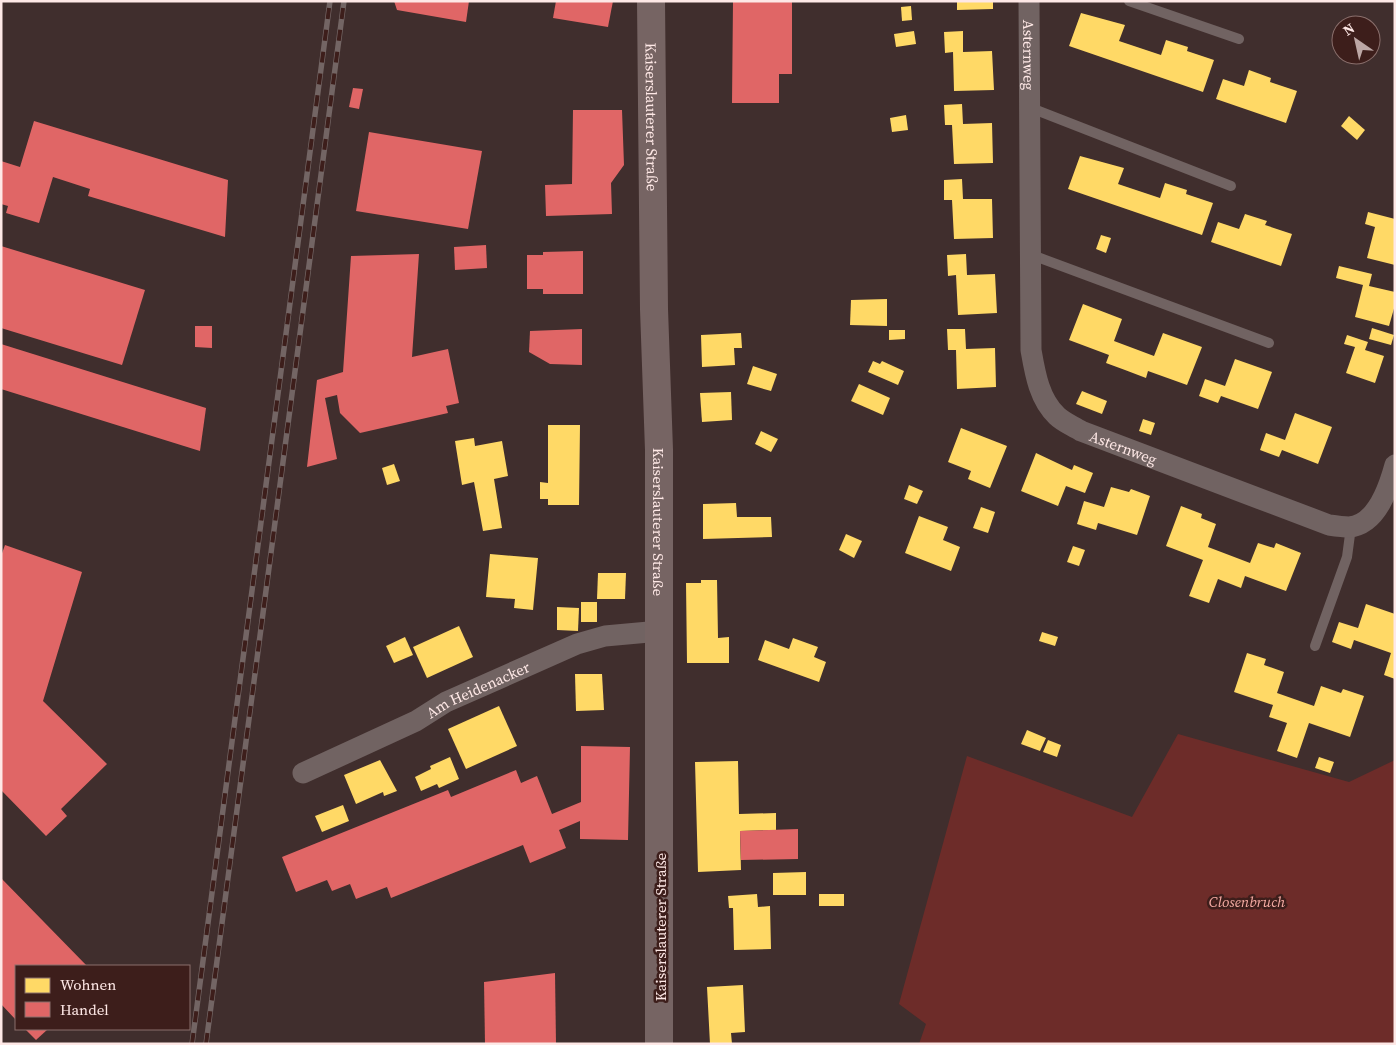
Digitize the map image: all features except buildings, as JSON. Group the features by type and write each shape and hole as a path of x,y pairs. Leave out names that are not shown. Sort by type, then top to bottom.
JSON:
{"main road":[{"name":"Kaiserslauterer Straße","path":"651,1 660,631 660,1044"}],"street":[{"name":"Asternweg","path":"1029,1 1032,350 1036,380 1045,400 1057,416 1081,431 1329,525 1351,527"},
{"path":"1351,527 1372,516 1390,483 1395,465"},
{"name":"Am Heidenacker","path":"303,773 416,721 446,702 577,644 605,636 660,631"}],"lane":[{"path":"1129,1 1239,39"},
{"name":"Asternweg","path":"1030,108 1231,186"},
{"path":"1032,255 1269,343"},
{"path":"1315,646 1347,557 1351,527"}],"green space":[{"name":"Closenbruch","path":"1178,734 1349,782 1395,760 1395,1044 919,1044 926,1024 899,1004 967,756 1132,817"}],"railway":[{"path":"192,1044 330,1"},
{"path":"206,1044 344,1"}]}
